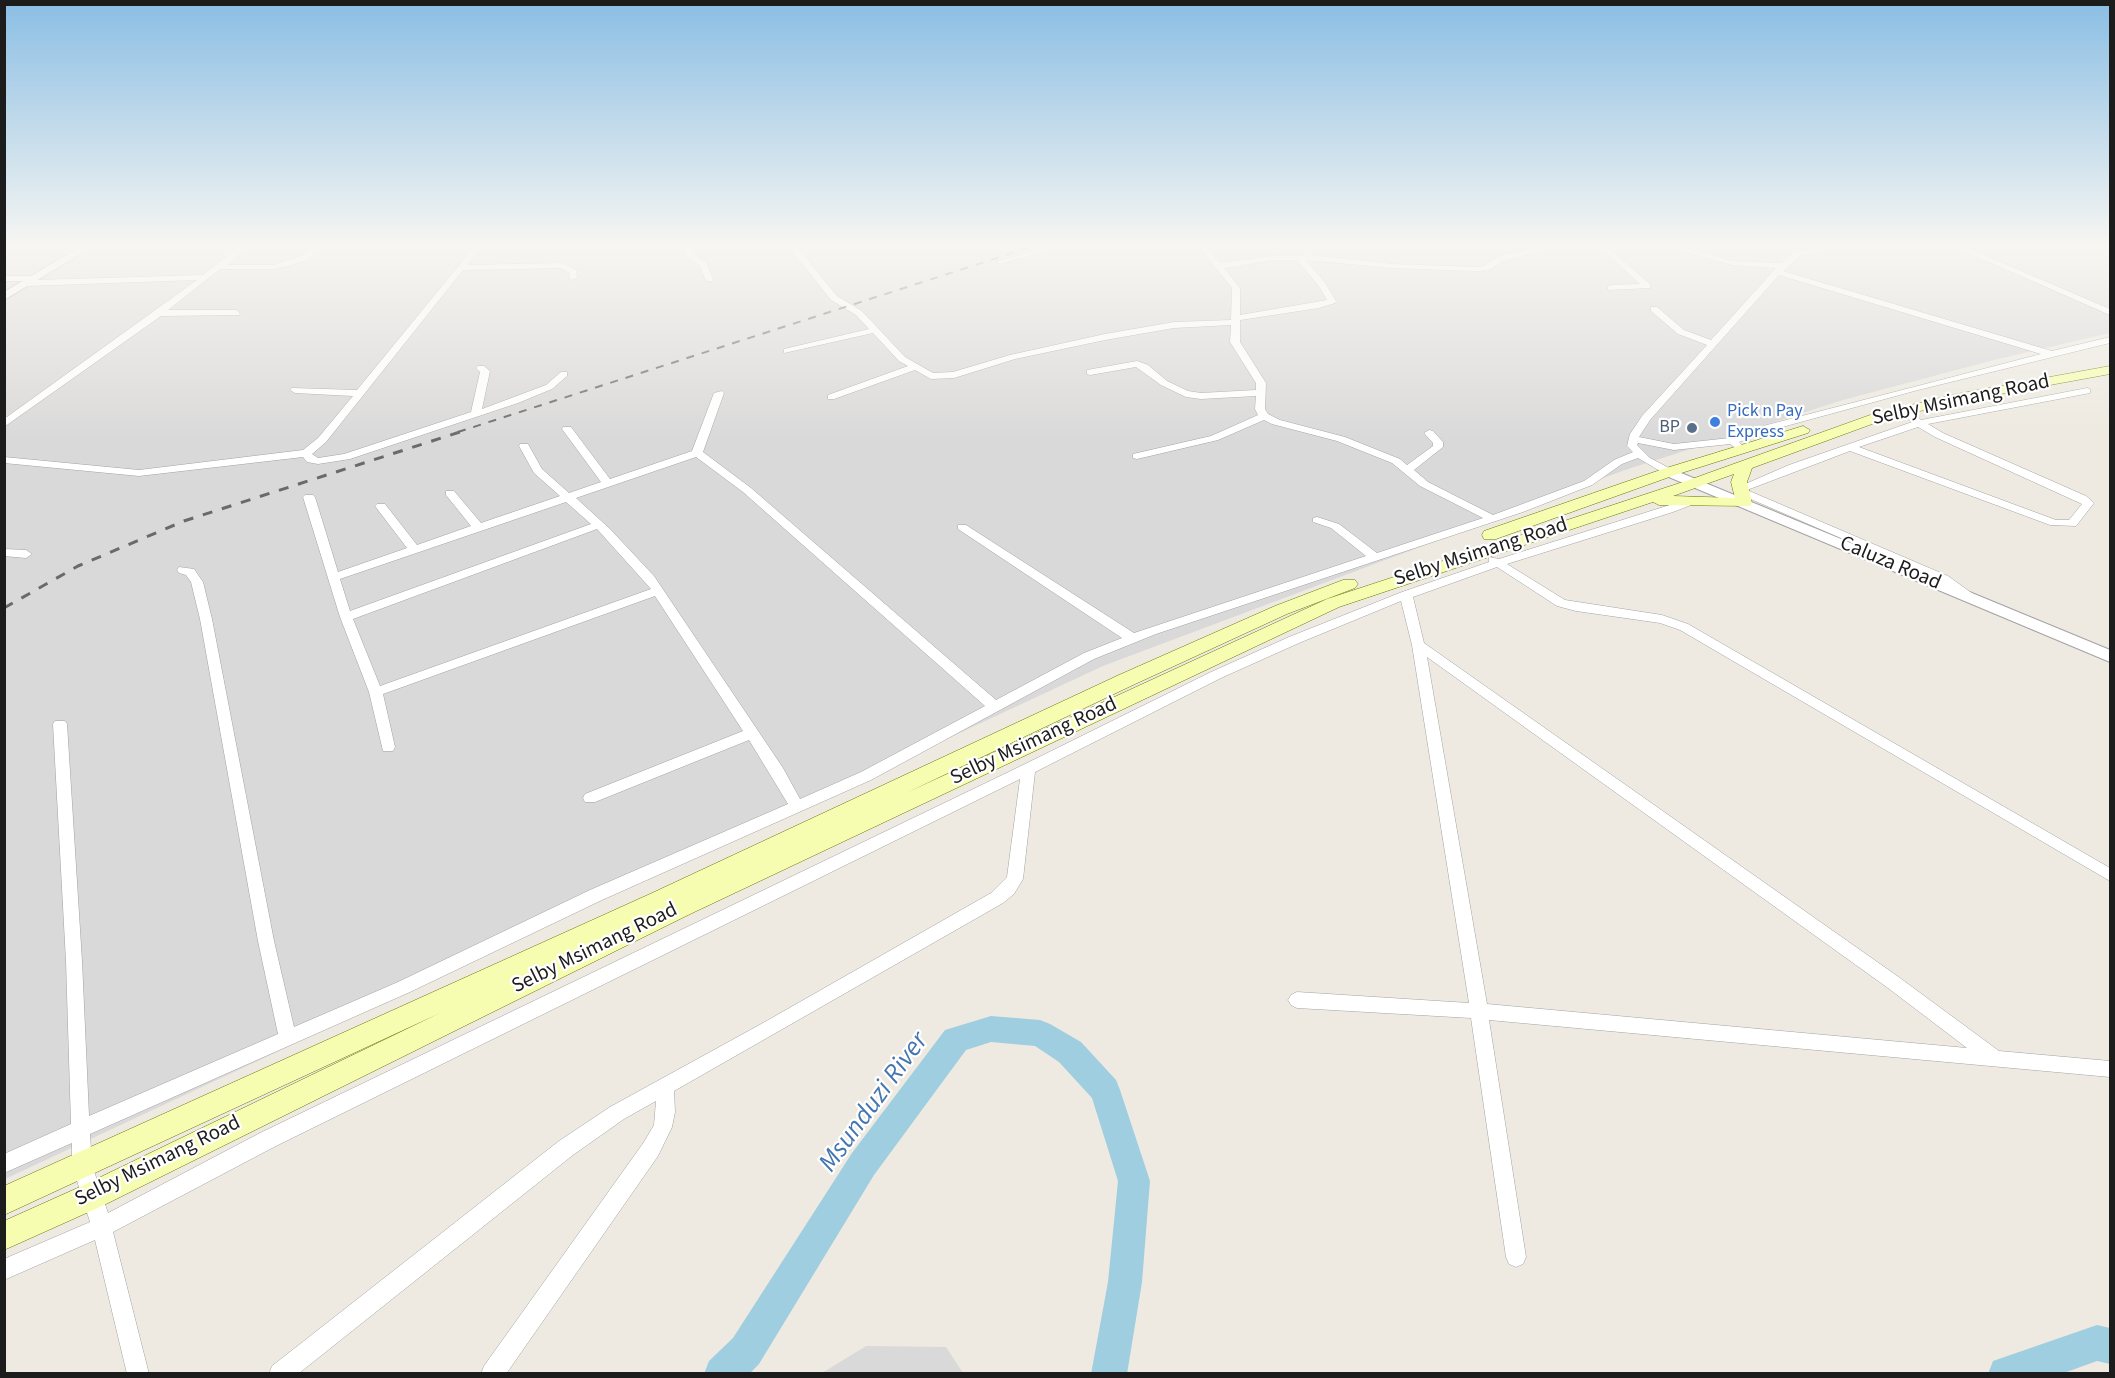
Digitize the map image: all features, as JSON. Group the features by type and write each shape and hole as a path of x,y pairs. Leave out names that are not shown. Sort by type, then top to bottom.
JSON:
{"main road":[{"name":"Selby Msimang Road","path":"4,1201 647,906 1126,680 1281,610 1346,584 1669,472 1740,452 1844,418 1934,395 2110,363"},
{"name":"Selby Msimang Road","path":"4,1236 92,1196 669,913 1253,639 1358,593 1489,558 1644,499 1695,491 1740,452 1841,429 1912,416 1999,390 2110,370"},
{"path":"1695,491 1743,494 1740,452"}],"street":[{"path":"4,460 152,473 306,453 322,440 426,311"},
{"path":"855,311 876,330 902,359 931,376 946,377 1013,357 1105,337 1173,326 1237,320 1285,311"},
{"path":"1237,311 1235,342 1261,383 1260,409 1264,416 1276,422 1341,439 1396,461 1424,484 1493,519"},
{"path":"1657,311 1681,332 1712,344"},
{"path":"4,1164 404,987 596,895 866,776 1089,656 1132,638 1493,519 1588,483 1636,447 1646,418 1742,311"},
{"path":"1915,311 2054,355"},
{"path":"4,424 159,313 236,314"},
{"path":"787,351 876,330"},
{"path":"1636,447 1674,447 1740,452 1772,427 2110,340"},
{"path":"1090,372 1137,364 1145,367 1164,383 1186,394 1201,396 1262,393"},
{"path":"831,397 915,367"},
{"path":"476,414 486,371 481,368"},
{"path":"306,453 311,460 334,460 535,393 549,387 564,374"},
{"path":"295,390 360,393"},
{"path":"1999,390 2021,402"},
{"path":"1743,494 1912,416 2087,391"},
{"path":"697,453 719,393"},
{"path":"1137,456 1214,438 1264,416"},
{"path":"1849,447 2054,523 2072,524 2086,507 2088,503 2082,498 1962,446 1912,416"},
{"path":"567,429 609,483"},
{"path":"1407,470 1438,447 1438,442 1429,433"},
{"path":"524,446 535,467 619,544 658,591 778,772 797,807"},
{"path":"1636,447 1695,491"},
{"path":"335,576 697,453"},
{"path":"697,453 747,490 995,706"},
{"path":"4,1270 102,1227 267,1140 404,1072 1028,769 1216,675 1489,558 1695,491"},
{"path":"450,493 478,527"},
{"name":"Caluza Road","path":"1743,494 1969,597 2110,656"},
{"path":"309,496 319,535 335,576 346,617 376,692 388,747"},
{"path":"381,506 414,549"},
{"path":"1317,520 1335,526 1376,558"},
{"path":"346,617 599,525"},
{"path":"962,527 1132,638"},
{"path":"4,552 26,554"},
{"path":"1489,558 1561,603 1662,619 1684,627 2110,875"},
{"path":"183,570 190,572 197,582 206,619 266,941 288,1039"},
{"path":"376,692 658,591"},
{"path":"1406,595 1418,645 1479,1011 1516,1257"},
{"path":"1418,645 1894,983 1996,1059"},
{"path":"60,724 74,961 82,1165 102,1227 138,1374"},
{"path":"590,798 752,733"},
{"path":"280,1374 566,1148 617,1113 789,1018 1008,890 1015,879 1028,769"},
{"path":"1298,1000 1479,1011 2110,1069"},
{"path":"492,1374 651,1149 663,1127 666,1112 665,1086"}],"shaded area":[{"path":"4,311 2110,311 2110,333 1998,359 1843,400 1625,470 1103,666 5,1179"},
{"path":"866,1346 946,1347 963,1373 822,1373"}],"waterway":[{"name":"Msunduzi River","path":"722,1374 746,1351 863,1164 956,1040 991,1029 1040,1033 1070,1052 1105,1090 1134,1181 1125,1282 1109,1374"},
{"name":"Msunduzi River","path":"2006,1374 2097,1343 2110,1346"}],"railway":[{"path":"458,432 832,311"},
{"path":"4,608 78,566 184,521 463,431"}],"place":[{"name":"Pick n Pay Express","path":"1715,422"},
{"name":"BP","path":"1692,428"}]}
